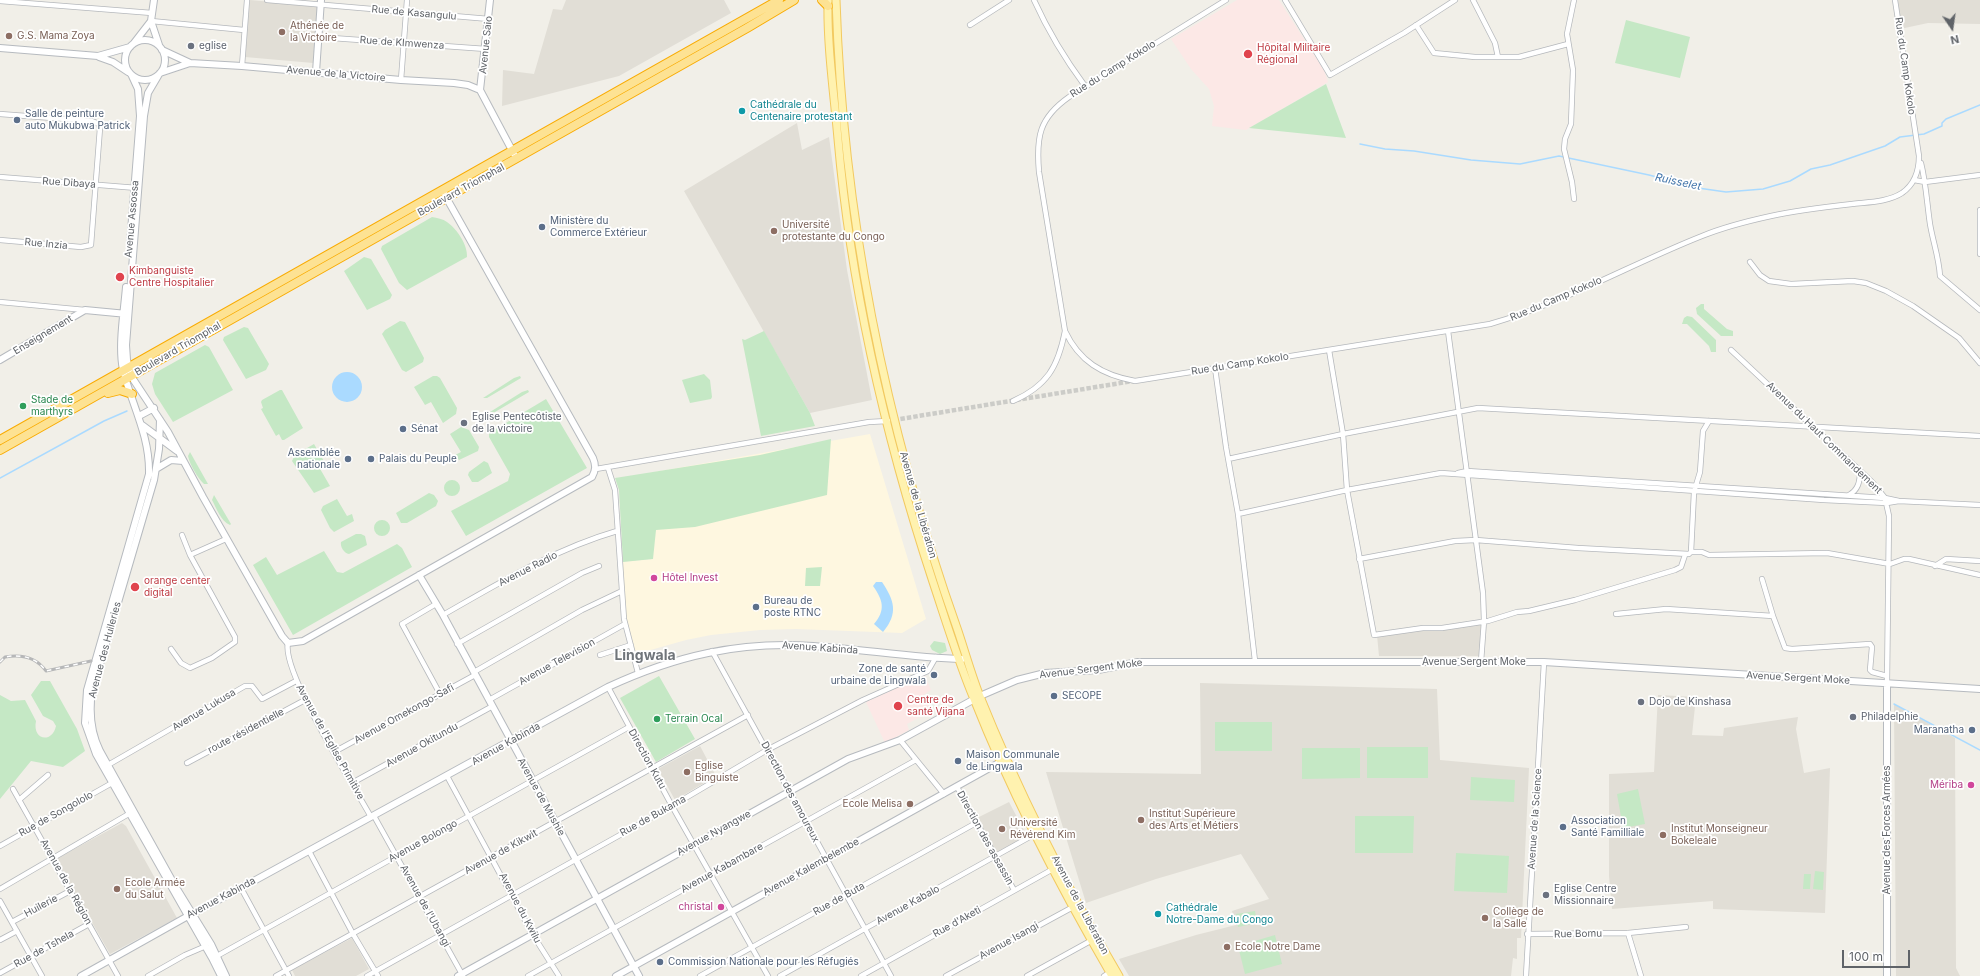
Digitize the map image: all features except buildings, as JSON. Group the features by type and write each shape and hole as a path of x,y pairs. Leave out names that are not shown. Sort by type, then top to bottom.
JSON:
{"highway":[{"name":"Boulevard Triomphal","path":"0,440 779,0"},
{"name":"Boulevard Triomphal","path":"0,450 794,0"},
{"path":"97,396 120,390 132,394"}],"main road":[{"path":"142,116 148,93 159,74 165,59 151,21 154,0"},
{"name":"Avenue Saio","path":"480,90 486,49 490,0"},
{"name":"Avenue de la Libération","path":"836,0 841,90 847,154 860,253 879,358 893,420 928,546 968,659 977,698"},
{"name":"Avenue de la Libération","path":"826,2 846,207 862,305 909,509 958,658 977,698 1035,834 1073,907 1119,976"},
{"path":"316,72 321,3"},
{"path":"142,116 139,94 127,69 125,57 131,46 151,21"},
{"path":"98,56 131,46 143,40 155,43 161,48 190,63"},
{"path":"0,48 98,56 113,62 131,75 143,80 151,80 159,74 190,63"},
{"name":"Avenue de la Victoire","path":"190,63 461,84 480,90"},
{"path":"480,90 516,158"},
{"name":"Avenue Assossa","path":"129,378 126,368 126,314 142,116"},
{"path":"160,420 226,539 282,636 288,643 303,641 592,477 596,469 586,445 442,190"},
{"path":"85,310 126,314"},
{"name":"Enseignement","path":"0,360 85,310"},
{"name":"Avenue des Huileries","path":"129,378 132,394 148,446 149,463 147,494 91,700 90,715 95,738 131,812"},
{"name":"Avenue des Huileries","path":"129,378 154,408 160,420 160,437 156,469 147,494 85,700 85,723 90,740 112,783 131,812 190,915 221,976"},
{"path":"139,416 154,408"},
{"path":"142,425 177,451"},
{"path":"156,469 171,460 183,460"},
{"name":"Avenue de Mushie","path":"419,575 443,614 491,706 639,976"},
{"name":"Avenue Kabinda","path":"81,976 608,687 638,673 679,658 712,651 752,646 813,645 968,659"},
{"name":"Avenue Sergent Moke","path":"977,698 1004,685 1033,675 1061,671 1098,670 1127,663 1255,661 1544,662 1980,689"},
{"name":"Avenue des Forces Armées","path":"1886,976 1887,684"},
{"name":"Avenue Nyangwe","path":"461,975 856,755 900,740 977,698"},
{"name":"Avenue de la Libération","path":"1004,760 1046,840 1094,939 1108,975"},
{"name":"Avenue Kalembelembe","path":"616,976 1004,760"},
{"name":"Avenue des Huileries","path":"190,915 217,956 226,976"}],"street":[{"path":"242,66 246,0"},
{"name":"Rue de Kasangulu","path":"267,0 321,3 406,13 489,20"},
{"path":"401,80 407,0"},
{"path":"970,25 1009,0"},
{"path":"1034,0 1041,18 1066,59 1086,86"},
{"name":"Rue du Camp Kokolo","path":"1226,0 1086,86 1053,109 1043,125 1038,145 1042,196 1066,331 1075,349 1086,360 1097,369 1121,378 1135,381 1490,324 1540,308 1703,235 1772,215 1892,198 1902,193 1914,180"},
{"path":"1285,0 1330,74 1416,25 1455,0"},
{"path":"1473,0 1495,43 1498,58"},
{"path":"1574,0 1568,24 1568,44 1573,70 1571,124 1565,139 1564,149 1572,182 1574,199"},
{"name":"Rue du Camp Kokolo","path":"1895,0 1914,132 1919,156"},
{"path":"0,2 152,13"},
{"path":"151,21 244,30"},
{"path":"1416,25 1434,53 1498,58 1519,57 1568,44"},
{"name":"Rue de KImwenza","path":"318,37 486,49"},
{"path":"0,114 92,121 99,124 96,185"},
{"path":"1919,156 1918,171 1914,180 1924,182 1980,175"},
{"path":"1919,156 1931,225 1938,252 1940,276 1980,310"},
{"name":"Rue Dibaya","path":"0,177 137,188"},
{"name":"Rue Inzia","path":"0,240 82,247 91,245 96,185"},
{"path":"1980,210 1980,254"},
{"path":"1750,262 1760,275 1769,281 1791,284 1853,281 1866,283 1886,291 1913,306 1959,338 1979,361"},
{"path":"0,302 85,310"},
{"name":"Rue du Camp Kokolo","path":"1013,401 1032,391 1047,377 1060,356 1066,331"},
{"path":"1448,331 1483,593 1484,621 1481,662"},
{"path":"1329,350 1343,434 1347,490 1374,635 1423,628 1442,628 1484,621 1517,612 1529,611 1575,600 1675,570 1681,567 1685,555"},
{"name":"Avenue du Haut Commandement","path":"1731,350 1860,471 1885,498 1889,516 1890,564 1887,684"},
{"path":"1216,368 1228,459 1238,514 1255,661"},
{"path":"1228,459 1459,411 1483,409 1980,436"},
{"path":"596,469 869,422 889,421"},
{"path":"1691,552 1694,489 1700,472 1703,431 1709,421"},
{"path":"608,468 615,490 625,624 638,673"},
{"path":"1848,496 1854,492 1858,486 1860,471"},
{"path":"1238,514 1347,490 1432,474 1467,474 1887,503 1899,501"},
{"path":"1694,489 1885,498 1899,501 1980,505"},
{"name":"Avenue Radio","path":"443,614 528,568 594,538 617,531"},
{"path":"171,649 182,663 190,668 212,658 236,642 235,637 190,555 182,535"},
{"path":"190,555 226,539"},
{"path":"1359,559 1455,541 1476,540 1685,555 1691,552 1702,552 1709,555 1827,553 1890,564 1904,559 1909,559 1980,575"},
{"path":"1935,566 1946,559 1980,561"},
{"path":"458,644 582,573 599,566"},
{"path":"1762,579 1773,616 1785,648 1792,649 1870,644 1872,647 1870,670 1872,672 1887,676"},
{"name":"Avenue Omekongo-Safi","path":"334,752 440,694 582,610 622,591"},
{"path":"436,604 402,624 440,694"},
{"path":"1616,614 1666,609 1773,616"},
{"name":"Avenue Television","path":"488,700 625,624"},
{"name":"Avenue de l'Eglise Primitive","path":"288,643 288,656 296,681 305,700 372,816"},
{"path":"600,655 630,645"},
{"name":"Direction des amoureux","path":"712,651 891,976"},
{"name":"Rue de Bukama","path":"366,976 376,974 440,934 672,806 767,750 863,700 928,671 936,657"},
{"name":"Avenue de la Science","path":"1526,976 1527,934 1544,662"},
{"name":"Avenue Lukusa","path":"108,765 249,685 252,686 262,699 296,681"},
{"name":"Direction Kutu","path":"608,687 672,806 768,976"},
{"name":"route résidentielle","path":"186,763 305,700"},
{"name":"Avenue Okitundu","path":"352,783 491,706"},
{"name":"Avenue de Kikwit","path":"276,976 748,716"},
{"name":"Avenue Bolongo","path":"217,956 629,727"},
{"path":"900,740 944,794"},
{"name":"Avenue Kabambare","path":"528,976 916,760"},
{"path":"19,800 48,775"},
{"name":"Avenue du Kwilu","path":"447,776 533,934 559,976"},
{"name":"Rue de Songololo","path":"0,846 112,783"},
{"name":"Direction des assassin","path":"956,787 1014,890"},
{"name":"Avenue de la Région","path":"13,790 35,826 118,976"},
{"path":"0,889 52,857 131,812"},
{"name":"Avenue de l'Ubangi","path":"372,816 420,897 461,975"},
{"name":"Rue de Buta","path":"700,976 976,823"},
{"name":"Avenue Kabalo","path":"780,976 1035,834"},
{"path":"309,851 376,974"},
{"name":"Rue d'Aketi","path":"861,976 1053,869"},
{"path":"241,888 289,976"},
{"name":"Huilerie","path":"12,922 70,891"},
{"path":"0,901 42,976"},
{"name":"Avenue Isangi","path":"946,976 1073,907"},
{"name":"Rue de Tshela","path":"0,973 89,924"},
{"name":"Rue Bomu","path":"1527,934 1628,933 1686,927"},
{"path":"0,940 17,931"},
{"path":"1628,933 1641,976"},
{"path":"1027,976 1094,939"},
{"path":"148,976 185,955 206,946"}],"shaded area":[{"name":"Athénée de la Victoire","path":"250,0 318,6 313,63 245,57"},
{"path":"566,0 724,0 731,13 619,76 502,106 503,70 534,74 553,9 562,10"},
{"name":"Hôpital Militaire Régional","path":"1237,0 1279,0 1324,70 1328,82 1246,130 1212,126 1214,106 1209,89 1191,69 1171,39"},
{"path":"1898,0 1980,0 1980,24 1928,23 1900,29"},
{"name":"Université protestante du Congo","path":"797,123 802,150 829,137 847,270 872,400 810,413 684,191"},
{"path":"870,434 926,619 902,633 796,629 760,630 711,635 686,640 633,655 625,624 619,562 653,559 649,473"},
{"path":"1481,624 1480,656 1379,656 1377,635 1422,629 1429,631"},
{"name":"Centre de santé Vijana","path":"925,675 931,690 923,695 931,711 907,724 909,730 885,743 866,702"},
{"path":"1200,683 1437,689 1440,760 1529,768 1521,938 1517,938 1517,959 1513,958 1511,976 1129,976 1119,959 1196,935 1236,925 1232,911 1269,899 1241,854 1156,879 1086,903 1046,772 1201,774"},
{"path":"1658,695 1696,697 1692,735 1723,736 1724,728 1798,717 1796,729 1804,773 1830,768 1825,913 1713,909 1713,901 1612,909 1609,876 1609,774 1654,772"},
{"path":"1894,704 1955,738 1956,968 1960,976 1896,976"},
{"name":"Eglise Binguiste","path":"700,746 716,776 675,800 658,769"},
{"name":"Université Révérend Kim","path":"1009,802 1027,836 995,855 975,819"},
{"name":"Ecole Armée du Salut","path":"122,823 126,826 177,918 110,954 56,859"},
{"path":"352,938 369,969 356,976 295,976 292,970"}],"green space":[{"path":"1626,20 1690,37 1680,78 1615,63"},
{"path":"1326,84 1346,138 1249,128"},
{"path":"432,217 445,221 451,225 464,242 467,257 407,290 399,283 381,249 382,246"},
{"path":"364,257 371,259 392,295 390,299 367,310 344,271"},
{"path":"1701,304 1704,304 1704,309 1727,329 1733,331 1733,336 1721,336 1697,314 1696,308"},
{"path":"1687,316 1692,317 1716,340 1716,352 1711,352 1709,346 1687,324 1682,324 1684,318"},
{"path":"400,321 405,322 424,358 423,362 406,372 402,370 382,334 385,330"},
{"path":"244,327 248,328 269,364 266,370 246,379 223,340 224,337"},
{"path":"764,331 810,413 815,426 761,436 742,339 745,340"},
{"path":"205,345 209,347 233,390 173,422 155,394 152,384 155,373"},
{"path":"704,374 710,380 712,397 711,399 690,403 682,380"},
{"path":"433,376 440,378 457,408 456,414 443,423 431,402 425,405 414,387"},
{"path":"520,376 521,378 487,398 483,398 514,378"},
{"path":"282,390 303,428 284,440 282,440 279,434 276,436 261,409 263,408 261,402 262,400"},
{"path":"528,390 529,392 495,412 490,412 522,392"},
{"path":"546,399 587,468 466,536 451,511 508,481 510,474 489,437 489,433"},
{"path":"461,427 469,430 479,447 478,451 459,460 455,455 461,452 450,434"},
{"path":"831,439 827,495 695,527 656,530 653,559 623,562 619,490 615,478 760,455"},
{"path":"314,444 325,463 319,467 330,486 314,493 292,461 295,455"},
{"path":"190,452 208,484 204,484 194,471 188,456"},
{"path":"484,461 488,463 492,473 478,482 472,482 468,475 469,472"},
{"path":"449,480 455,480 460,485 458,494 455,496 449,496 444,491 444,485"},
{"path":"429,493 434,495 438,501 436,506 407,523 401,523 396,513"},
{"path":"214,495 231,524 230,525 221,518 212,500"},
{"path":"337,499 347,516 352,514 354,521 334,532 330,528 321,510 323,506"},
{"path":"379,520 385,520 390,525 388,534 385,536 379,536 374,531 374,525"},
{"path":"356,534 365,536 367,545 349,554 342,548 341,542"},
{"path":"397,544 402,548 412,567 293,635 253,565 266,557 277,575 324,551 337,572 343,573"},
{"path":"822,567 820,586 805,586 806,568"},
{"path":"934,641 945,643 947,651 940,654 932,650 930,646"},
{"name":"Terrain Ocal","path":"659,676 695,739 656,762 620,698"},
{"path":"41,681 50,681 77,729 85,751 63,767 31,761 0,799 0,695 11,701 25,700 36,721 37,732 40,736 47,737 54,732 56,726 53,721 43,716 31,695"},
{"path":"1215,722 1272,722 1272,751 1215,751"},
{"path":"1367,747 1428,747 1428,778 1367,778"},
{"path":"1302,748 1360,748 1360,778 1302,779"},
{"path":"1471,777 1515,780 1514,802 1470,800"},
{"path":"1638,789 1645,824 1623,828 1617,794"},
{"path":"1355,816 1414,816 1413,853 1355,853"},
{"path":"1456,853 1509,856 1507,893 1454,891"},
{"path":"1815,871 1824,872 1823,890 1813,889"},
{"path":"1804,874 1811,874 1810,889 1803,889"},
{"path":"1255,911 1257,923 1238,927 1236,914"},
{"path":"1275,935 1282,964 1245,974 1238,946"}],"water":[{"path":"347,372 358,376 362,387 358,398 347,402 336,398 332,387 336,376"},
{"path":"876,582 882,582 892,601 893,607 891,619 883,632 874,624 882,610 881,600 873,586"}],"waterway":[{"name":"Ruisselet","path":"1360,144 1385,149 1414,151 1471,160 1520,164 1559,156 1649,175 1698,188 1726,192 1763,189 1790,181 1811,169 1830,165 1885,146 1900,137 1924,134 1942,126 1942,123 1946,119 1980,105"},
{"path":"0,478 104,421 127,411"},
{"path":"1894,704 1980,750"}],"tunnel":[{"path":"894,420 1133,381"}],"railway":[{"path":"0,662 5,657 22,656 38,662 46,671 91,661"}],"place":[{"name":"Athénée de la Victoire","path":"282,32"},
{"name":"G.S. Mama Zoya","path":"9,36"},
{"name":"eglise","path":"191,46"},
{"name":"Hôpital Militaire Régional","path":"1248,54"},
{"name":"Cathédrale du Centenaire protestant","path":"742,111"},
{"name":"Salle de peinture auto Mukubwa Patrick","path":"17,120"},
{"name":"Ministère du Commerce Extérieur","path":"542,227"},
{"name":"Université protestante du Congo","path":"774,231"},
{"name":"Kimbanguiste Centre Hospitalier","path":"120,277"},
{"name":"Stade de marthyrs","path":"23,406"},
{"name":"Eglise Pentecôtiste de la victoire","path":"464,423"},
{"name":"Sénat","path":"403,429"},
{"name":"Assemblée nationale","path":"348,459"},
{"name":"Palais du Peuple","path":"371,459"},
{"name":"Hôtel Invest","path":"654,578"},
{"name":"orange center digital","path":"135,587"},
{"name":"Bureau de poste RTNC","path":"756,607"},
{"name":"Zone de santé urbaine de Lingwala","path":"934,675"},
{"name":"SECOPE","path":"1054,696"},
{"name":"Dojo de Kinshasa","path":"1641,702"},
{"name":"Centre de santé Vijana","path":"898,706"},
{"name":"Philadelphie","path":"1853,717"},
{"name":"Terrain Ocal","path":"657,719"},
{"name":"Maranatha","path":"1972,730"},
{"name":"Maison Communale de Lingwala","path":"958,761"},
{"name":"Eglise Binguiste","path":"687,772"},
{"name":"Mériba","path":"1971,785"},
{"name":"Ecole Melisa","path":"910,804"},
{"name":"Institut Supérieure des Arts et Métiers","path":"1141,820"},
{"name":"Association Santé Familliale","path":"1563,827"},
{"name":"Université Révérend Kim","path":"1002,829"},
{"name":"Institut Monseigneur Bokeleale","path":"1663,835"},
{"name":"Ecole Armée du Salut","path":"117,889"},
{"name":"Eglise Centre Missionnaire","path":"1546,895"},
{"name":"christal","path":"721,907"},
{"name":"Cathédrale Notre-Dame du Congo","path":"1158,914"},
{"name":"Collège de la Salle","path":"1485,918"},
{"name":"Ecole Notre Dame","path":"1227,947"},
{"name":"Commission Nationale pour les Réfugiés","path":"660,962"}],"district":[{"name":"Lingwala","path":"645,656"}]}
